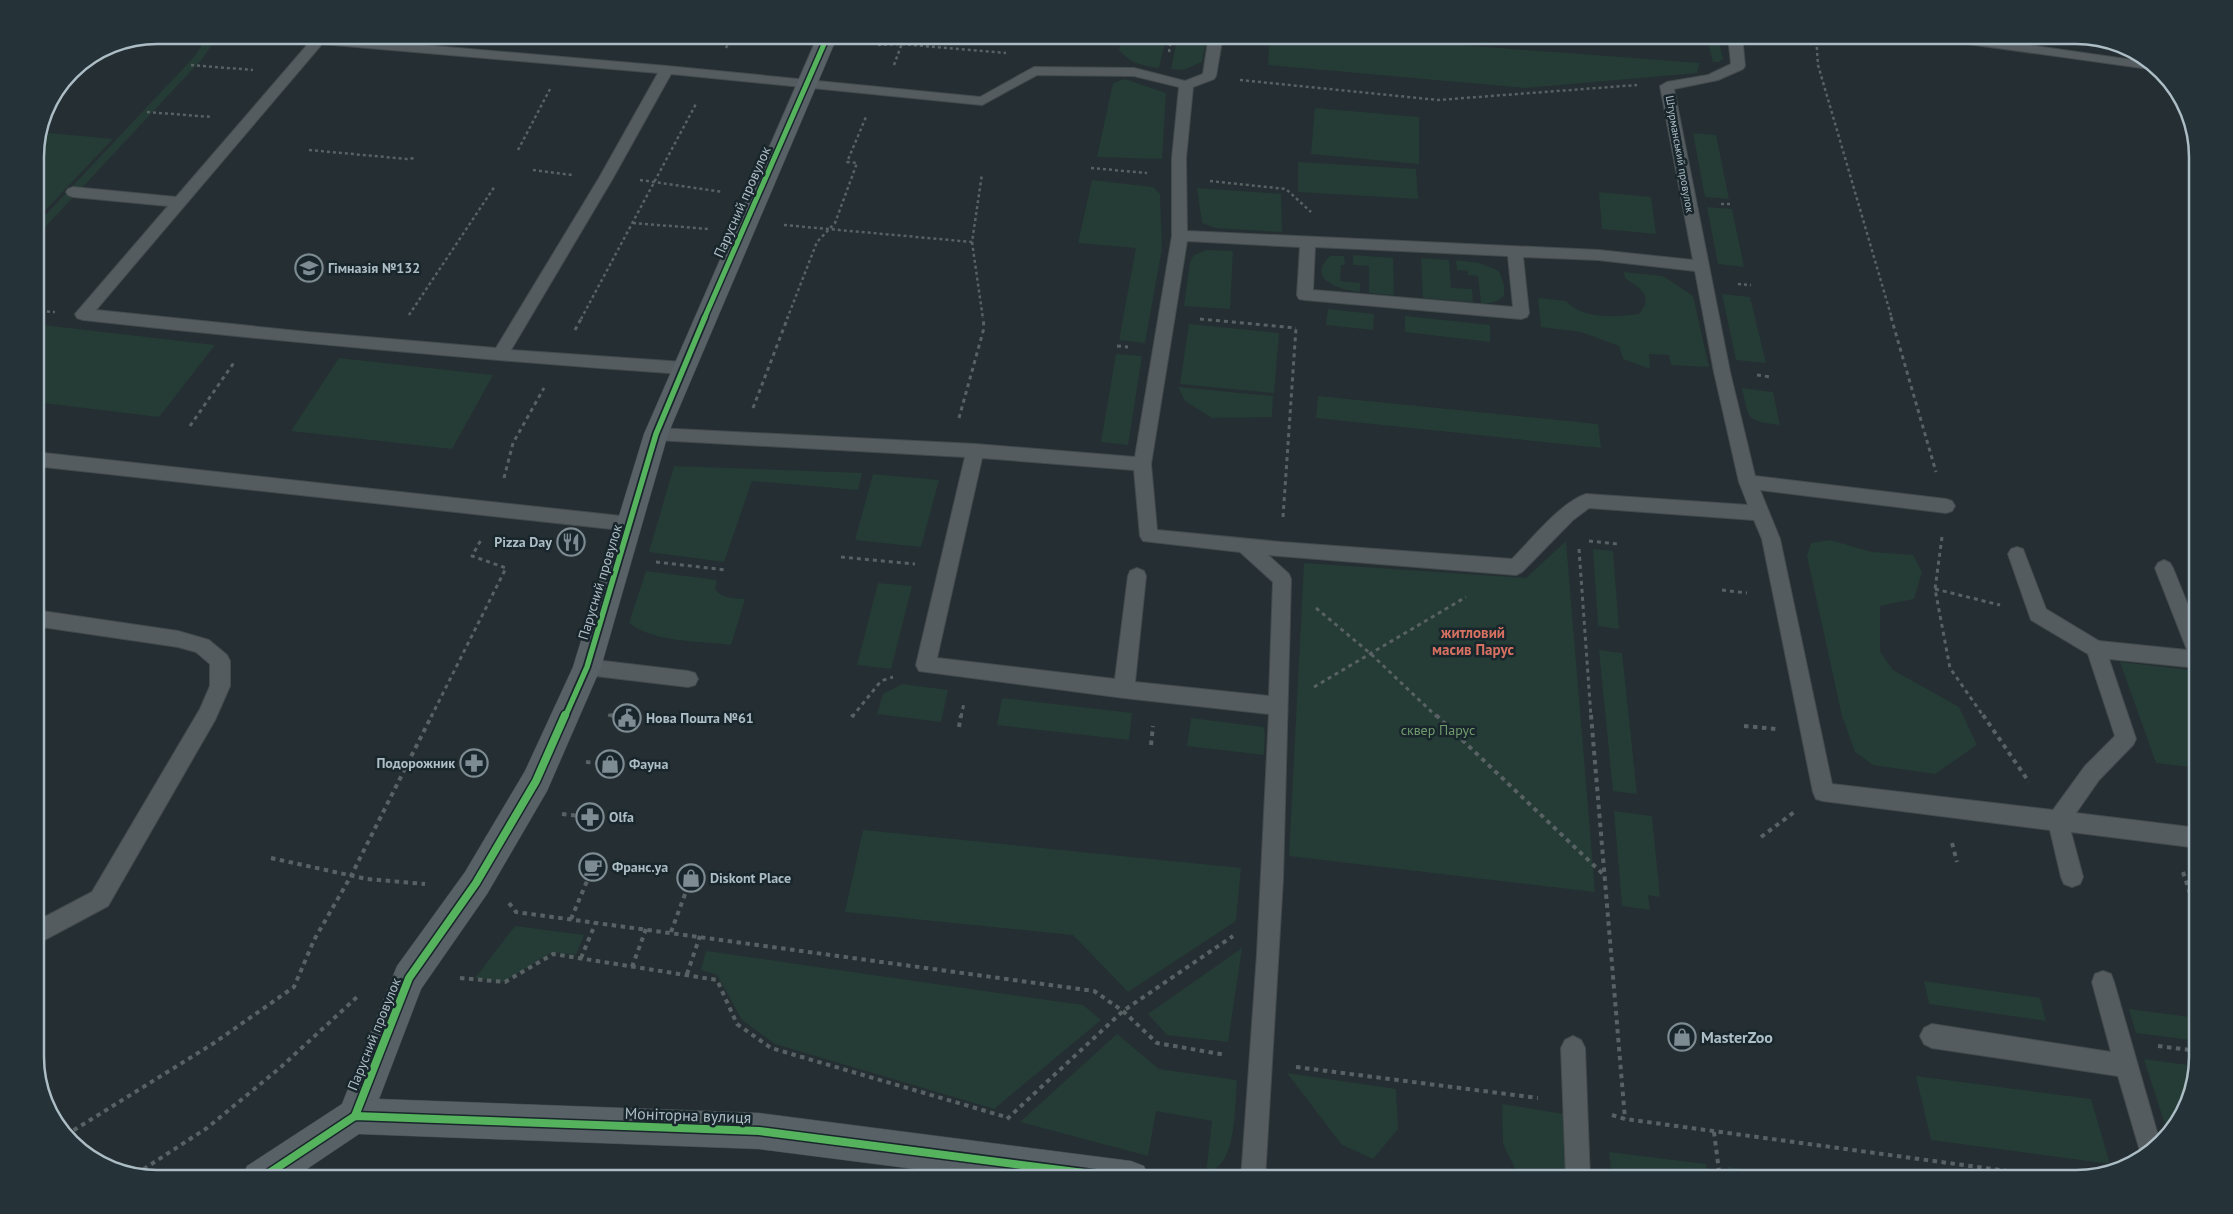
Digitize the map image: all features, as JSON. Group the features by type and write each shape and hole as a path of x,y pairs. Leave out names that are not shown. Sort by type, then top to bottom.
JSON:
{"street":[{"name":"Парусний провулок","path":"355,1116 409,978 476,883 536,780 587,667 656,434 824,44"},
{"name":"Моніторна вулиця","path":"355,1116 759,1132 1053,1170"},
{"path":"274,1170 355,1116"}],"lane":[{"path":"316,44 83,314 254,334 559,360 683,368"},
{"path":"366,44 712,74 982,101 1034,71 1134,72 1186,85 1209,76 1214,44"},
{"name":"Штурманський провулок","path":"1736,44 1738,66 1726,74 1667,86 1700,266 1722,372 1748,482 1771,539 1823,792"},
{"path":"1994,44 2142,65"},
{"path":"500,355 606,178 667,70"},
{"path":"1186,85 1179,158 1180,236 1142,464 1148,536 1516,567 1568,515 1586,501 1761,513"},
{"path":"73,192 180,202"},
{"path":"1180,236 1598,255 1700,266"},
{"path":"1308,243 1305,295 1521,313 1515,252"},
{"path":"656,434 975,451 1142,464"},
{"path":"975,451 926,665 1279,706"},
{"path":"44,460 630,524"},
{"path":"1748,482 1946,506"},
{"path":"1244,545 1282,579 1271,909 1254,1170"},
{"path":"2017,554 2038,614 2096,649 2189,659"},
{"path":"2164,568 2189,632"},
{"path":"1124,688 1137,576"},
{"path":"44,619 178,639 202,646 220,661 220,686 208,714 100,898 44,929"},
{"path":"2072,877 2058,821 2092,773 2126,739 2096,649"},
{"path":"587,667 688,679"},
{"path":"1823,792 2189,837"},
{"path":"2103,982 2149,1144"},
{"path":"1932,1036 2127,1066"},
{"path":"1573,1048 1578,1170"}],"path":[{"path":"71,1131 214,1043 294,987 314,940 351,876 506,568 472,556 496,508 514,443 728,44"},
{"path":"878,45 902,44 1013,54"},
{"path":"1817,44 1818,65 1946,506 1935,589 1950,668 2007,753 2058,821"},
{"path":"518,150 556,79 553,60"},
{"path":"191,65 291,73"},
{"path":"1209,76 1438,100 1643,84 1667,86"},
{"path":"147,112 250,120"},
{"path":"309,150 407,159 416,158"},
{"path":"407,159 413,162"},
{"path":"533,170 632,179 758,196"},
{"path":"952,450 953,438 984,328 972,242 982,174"},
{"path":"1202,180 1286,188 1311,210 1310,219"},
{"path":"370,344 405,322 495,186"},
{"path":"633,223 714,230"},
{"path":"779,225 972,242"},
{"path":"1199,319 1296,328"},
{"path":"1283,521 1297,320"},
{"path":"190,426 254,334"},
{"path":"1568,515 1577,526 1603,874 1626,1119"},
{"path":"1578,540 1618,544"},
{"path":"841,557 949,568"},
{"path":"652,562 726,570"},
{"path":"1279,706 1372,654 1516,567"},
{"path":"1282,579 1372,654 1603,874"},
{"path":"1935,589 2038,614"},
{"path":"852,717 881,681 926,665"},
{"path":"603,715 627,718"},
{"path":"584,762 610,764"},
{"path":"1761,837 1823,792"},
{"path":"557,813 590,817"},
{"path":"270,858 351,876 408,884 476,883 495,885 516,912 1094,991 1123,1011 1157,1042 1244,1057 1262,1063 1563,1102 1626,1119 1999,1170"},
{"path":"571,919 593,867"},
{"path":"671,932 691,878"},
{"path":"952,1156 1008,1118 1123,1011 1271,909"},
{"path":"581,958 596,922"},
{"path":"632,967 646,929"},
{"path":"688,974 700,936"},
{"path":"455,977 505,982 553,954 717,980 737,1024 771,1048 1008,1118"},
{"path":"144,1169 207,1128 281,1067 364,990"},
{"path":"1714,1132 1719,1170"}],"green space":[{"path":"202,44 212,44 203,58 44,228 44,216 193,58"},
{"path":"1120,44 1165,44 1159,68 1137,63 1119,50"},
{"path":"1176,44 1206,44 1202,62 1183,70 1171,69"},
{"path":"1269,44 1448,44 1700,63 1697,73 1526,88 1268,65"},
{"path":"1708,44 1719,44 1723,59 1719,62 1713,62"},
{"path":"1125,79 1166,93 1162,159 1097,157 1113,83"},
{"path":"1315,108 1419,117 1419,164 1311,154"},
{"path":"46,133 113,139 44,212 44,149"},
{"path":"1693,133 1716,135 1729,199 1705,197"},
{"path":"1298,162 1416,169 1418,199 1298,192"},
{"path":"1092,180 1153,187 1160,194 1162,248 1145,343 1119,340 1136,248 1078,243"},
{"path":"1197,188 1281,194 1282,232 1215,228 1202,223"},
{"path":"1599,192 1651,197 1656,234 1602,229"},
{"path":"1707,207 1732,209 1744,267 1718,264"},
{"path":"1206,250 1233,251 1230,309 1184,306 1190,262 1194,255"},
{"path":"1353,255 1393,258 1394,295 1369,293 1369,266 1353,265"},
{"path":"1330,256 1344,256 1345,265 1341,265 1340,281 1360,283 1360,292 1336,286 1323,277 1321,271 1323,264"},
{"path":"1421,258 1449,260 1451,288 1472,289 1473,302 1423,298"},
{"path":"1456,260 1479,263 1499,271 1504,285 1504,296 1494,302 1481,303 1478,276 1468,275 1468,271 1457,270"},
{"path":"1624,272 1663,276 1693,296 1709,367 1671,365 1669,355 1649,354 1650,369 1623,359 1619,346 1581,332 1541,327 1538,298 1566,301 1581,311 1600,316 1639,314 1645,302 1644,293 1625,278"},
{"path":"1722,294 1750,297 1766,363 1736,360"},
{"path":"1328,309 1374,314 1373,330 1326,325"},
{"path":"1405,316 1490,325 1490,342 1405,332"},
{"path":"1189,324 1279,333 1274,393 1180,384"},
{"path":"44,325 215,345 159,417 44,403"},
{"path":"1116,354 1142,356 1128,445 1101,442"},
{"path":"339,358 493,375 452,449 291,431"},
{"path":"1178,387 1273,396 1272,417 1212,418 1185,401"},
{"path":"1742,388 1773,392 1780,425 1761,422 1751,417 1746,407"},
{"path":"1318,396 1598,424 1601,448 1316,418"},
{"path":"674,466 862,473 858,490 752,481 724,562 649,552"},
{"path":"873,474 939,480 921,547 855,540"},
{"path":"1830,540 1872,552 1913,555 1922,572 1914,599 1880,606 1880,652 1893,670 1959,707 1977,745 1935,774 1873,765 1855,752 1842,716 1807,556 1811,543"},
{"name":"сквер Парус","path":"1566,541 1595,892 1289,856 1304,563 1526,578"},
{"path":"1593,549 1613,551 1619,629 1598,626"},
{"path":"646,571 717,580 715,589 721,595 745,599 731,645 665,638 640,630 629,623"},
{"path":"878,583 912,586 891,669 857,665"},
{"path":"1599,650 1622,653 1637,794 1613,791"},
{"path":"2120,662 2189,670 2189,767 2156,763"},
{"path":"902,684 948,690 941,722 877,714 883,694"},
{"path":"1002,698 1132,713 1129,740 997,725"},
{"path":"1191,718 1263,727 1265,733 1264,755 1187,746"},
{"path":"1614,811 1652,816 1660,897 1648,895 1650,910 1622,906"},
{"path":"863,830 1241,868 1236,921 1128,992 1073,935 845,912"},
{"path":"515,926 584,935 576,955 552,952 503,982 475,978"},
{"path":"1242,948 1228,1042 1167,1035 1148,1014"},
{"path":"706,951 1083,1005 1101,1020 994,1109 775,1044 742,1020 717,975 701,970"},
{"path":"1924,981 2040,998 2046,1021 1929,1004"},
{"path":"2129,1009 2189,1017 2189,1040 2136,1033"},
{"path":"1117,1034 1159,1069 1237,1080 1234,1123 1230,1145 1222,1162 1213,1170 1206,1170 1212,1121 1156,1111 1148,1156 1020,1122"},
{"path":"2144,1059 2189,1065 2187,1080 2178,1107 2165,1126"},
{"path":"1287,1073 1396,1089 1398,1129 1373,1159 1342,1145"},
{"path":"1916,1076 2091,1099 2110,1164 1931,1140"},
{"path":"1502,1104 1564,1114 1568,1157 1565,1170 1516,1170 1503,1144"},
{"path":"1609,1152 1706,1164 1707,1170 1611,1170"},
{"path":"1728,1167 1752,1170 1728,1170"}],"cycle path":[{"path":"355,1116 409,978 476,883 536,781 587,667 656,434 824,44"},
{"path":"274,1170 355,1116 759,1131 1061,1170"}],"place":[{"name":"Гімназія №132","path":"309,268"},
{"name":"Pizza Day","path":"571,542"},
{"name":"Нова Пошта №61","path":"627,718"},
{"name":"Подорожник","path":"474,763"},
{"name":"Фауна","path":"610,764"},
{"name":"Olfa","path":"590,817"},
{"name":"Франс.уа","path":"593,867"},
{"name":"Diskont Place","path":"691,878"},
{"name":"MasterZoo","path":"1682,1037"}],"district":[{"name":"житловий масив Парус","path":"1473,642"}]}
